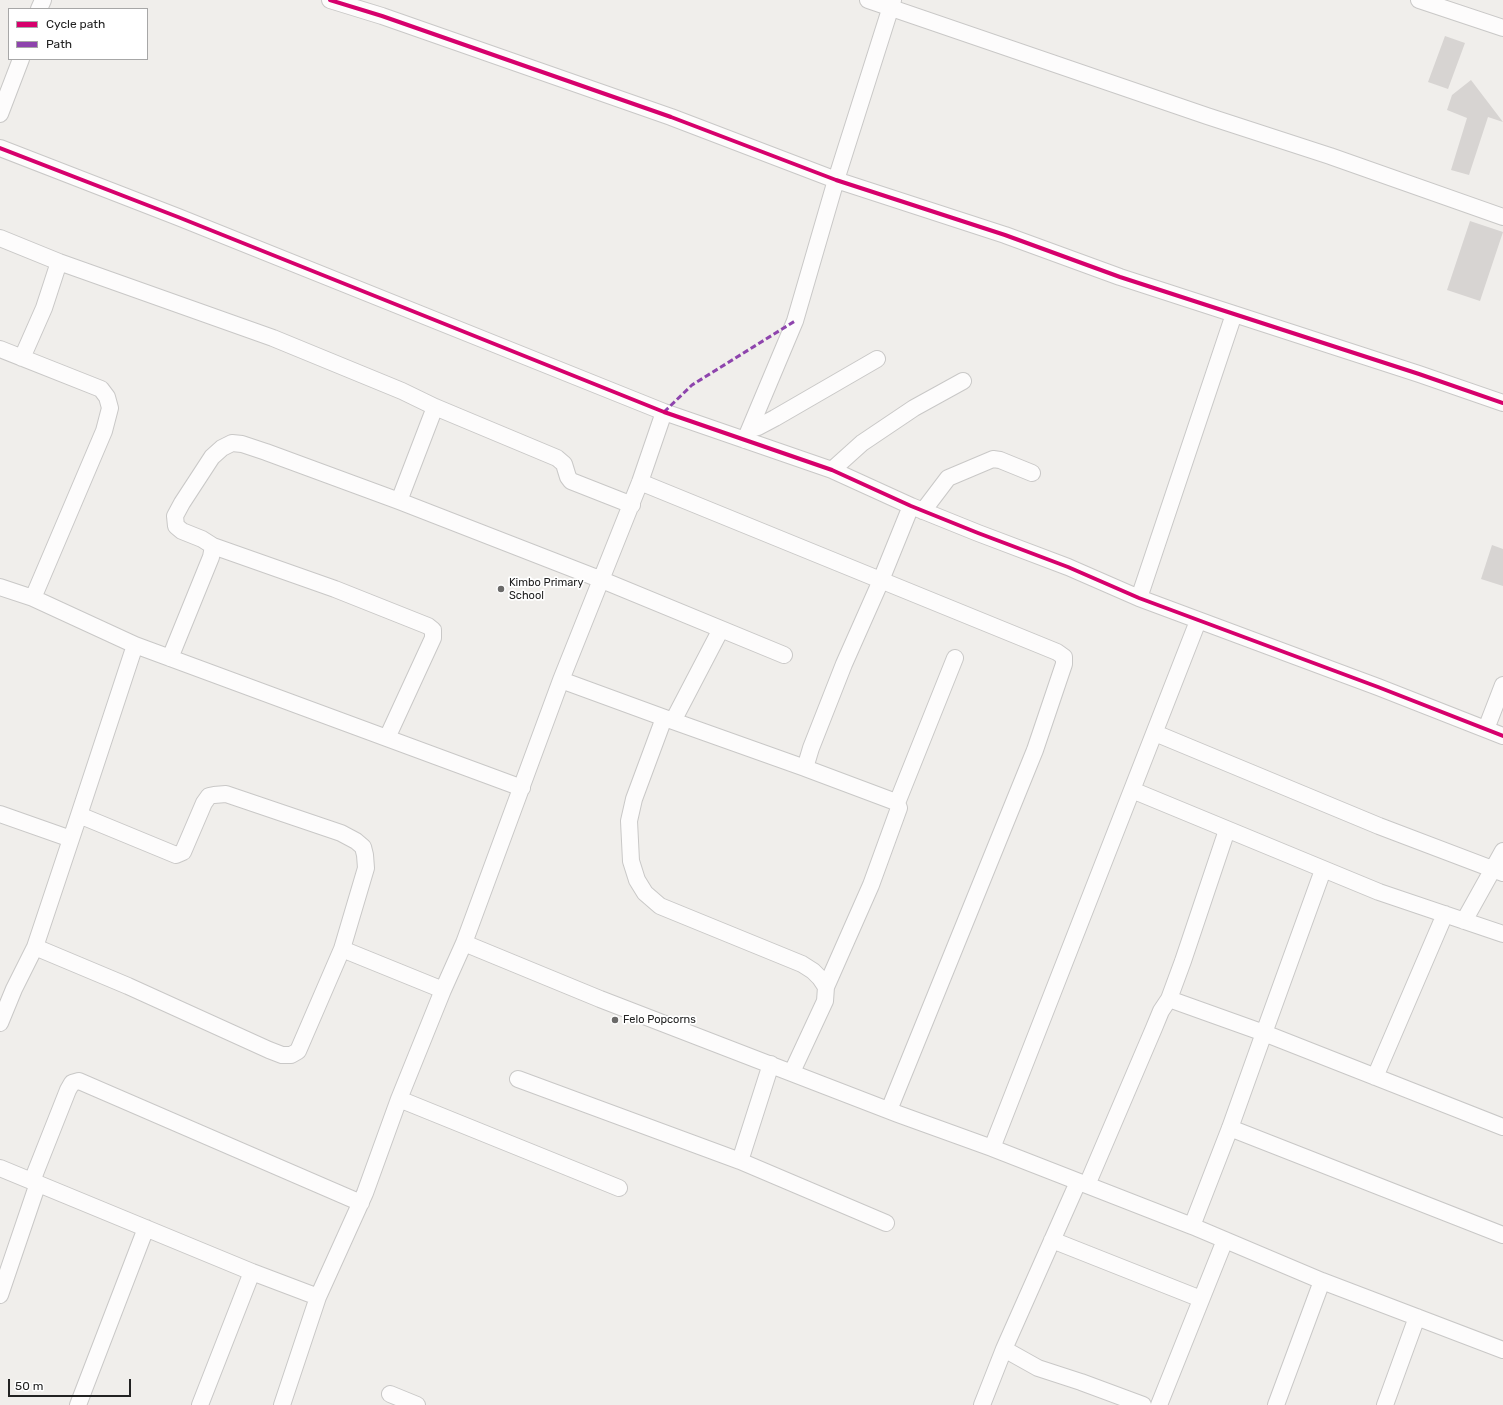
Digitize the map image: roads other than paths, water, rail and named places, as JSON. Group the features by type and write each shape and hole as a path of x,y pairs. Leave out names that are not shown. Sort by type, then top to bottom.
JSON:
{"street":[{"path":"330,0 382,16 671,117 836,180 1005,235 1120,277 1419,374 1503,403"},
{"path":"868,0 892,4 1207,116 1330,156 1503,217"},
{"path":"1419,0 1503,28"},
{"path":"747,434 795,321 836,180 892,4"},
{"path":"0,114 20,60"},
{"path":"0,148 178,217 664,412 747,434 917,508 1068,567 1139,598 1503,736"},
{"path":"0,238 59,262 274,338 402,392 434,407 557,458 564,464 571,481 632,505"},
{"path":"22,358 44,308 59,262"},
{"path":"1139,598 1234,314"},
{"path":"0,349 101,389 107,397 110,408 104,431 33,598"},
{"path":"747,434 877,359"},
{"path":"832,470 862,443 914,408 963,381"},
{"path":"400,501 434,407"},
{"path":"282,1405 318,1297 361,1203 399,1099 443,990 464,943 561,680 632,505 664,412"},
{"path":"387,738 433,638 433,630 428,626 335,588 213,546 202,539 182,531 176,526 175,516 182,502 212,457 222,448 232,444 242,444 400,501 602,580 784,655"},
{"path":"805,768 811,748 844,664 881,580 917,508 948,478 993,459 1000,460 1032,473"},
{"path":"640,482 1062,654 1064,657 1065,660 1035,750 889,1110"},
{"path":"170,658 211,557 213,546"},
{"path":"0,587 33,598 135,645 522,788"},
{"path":"992,1148 1198,621"},
{"path":"721,629 668,720 634,799 629,821 631,862 637,880 645,893 660,906 802,964 812,971 826,987"},
{"path":"0,1023 14,989 35,947 135,645"},
{"path":"792,1072 825,1000 826,987 871,885 899,808 897,803 956,658"},
{"path":"561,680 668,720 805,768 897,803"},
{"path":"1486,730 1503,685"},
{"path":"1155,733 1379,826 1498,871"},
{"path":"1132,790 1379,892 1503,934"},
{"path":"35,947 128,986 282,1055 291,1055 298,1051 342,949 366,868 363,846 351,838 302,819 226,794 214,794 209,796 204,803 183,852 176,856 79,815"},
{"path":"0,814 71,839"},
{"path":"982,1405 1004,1349 1052,1240 1083,1183 1161,1011 1169,999 1228,830"},
{"path":"1464,920 1498,871 1503,851"},
{"path":"1192,1226 1230,1128 1323,870"},
{"path":"1375,1077 1445,914"},
{"path":"464,943 600,999 1083,1183 1192,1226 1322,1281 1503,1350"},
{"path":"342,949 443,990"},
{"path":"1169,999 1264,1033 1503,1127"},
{"path":"740,1161 771,1064"},
{"path":"518,1080 740,1161 886,1223"},
{"path":"0,1295 35,1182 68,1090 72,1083 79,1081 361,1203"},
{"path":"399,1099 619,1188"},
{"path":"1230,1128 1503,1235"},
{"path":"0,1168 252,1272 318,1297"},
{"path":"78,1405 146,1228"},
{"path":"1052,1240 1201,1299"},
{"path":"1159,1405 1225,1240"},
{"path":"200,1405 252,1272"},
{"path":"1276,1405 1322,1281"},
{"path":"1384,1405 1417,1317"},
{"path":"1004,1349 1038,1368 1082,1382 1142,1405"},
{"path":"390,1394 417,1405"}],"place":[{"name":"Kimbo Primary School","path":"501,589"},
{"name":"Felo Popcorns","path":"615,1020"}]}
